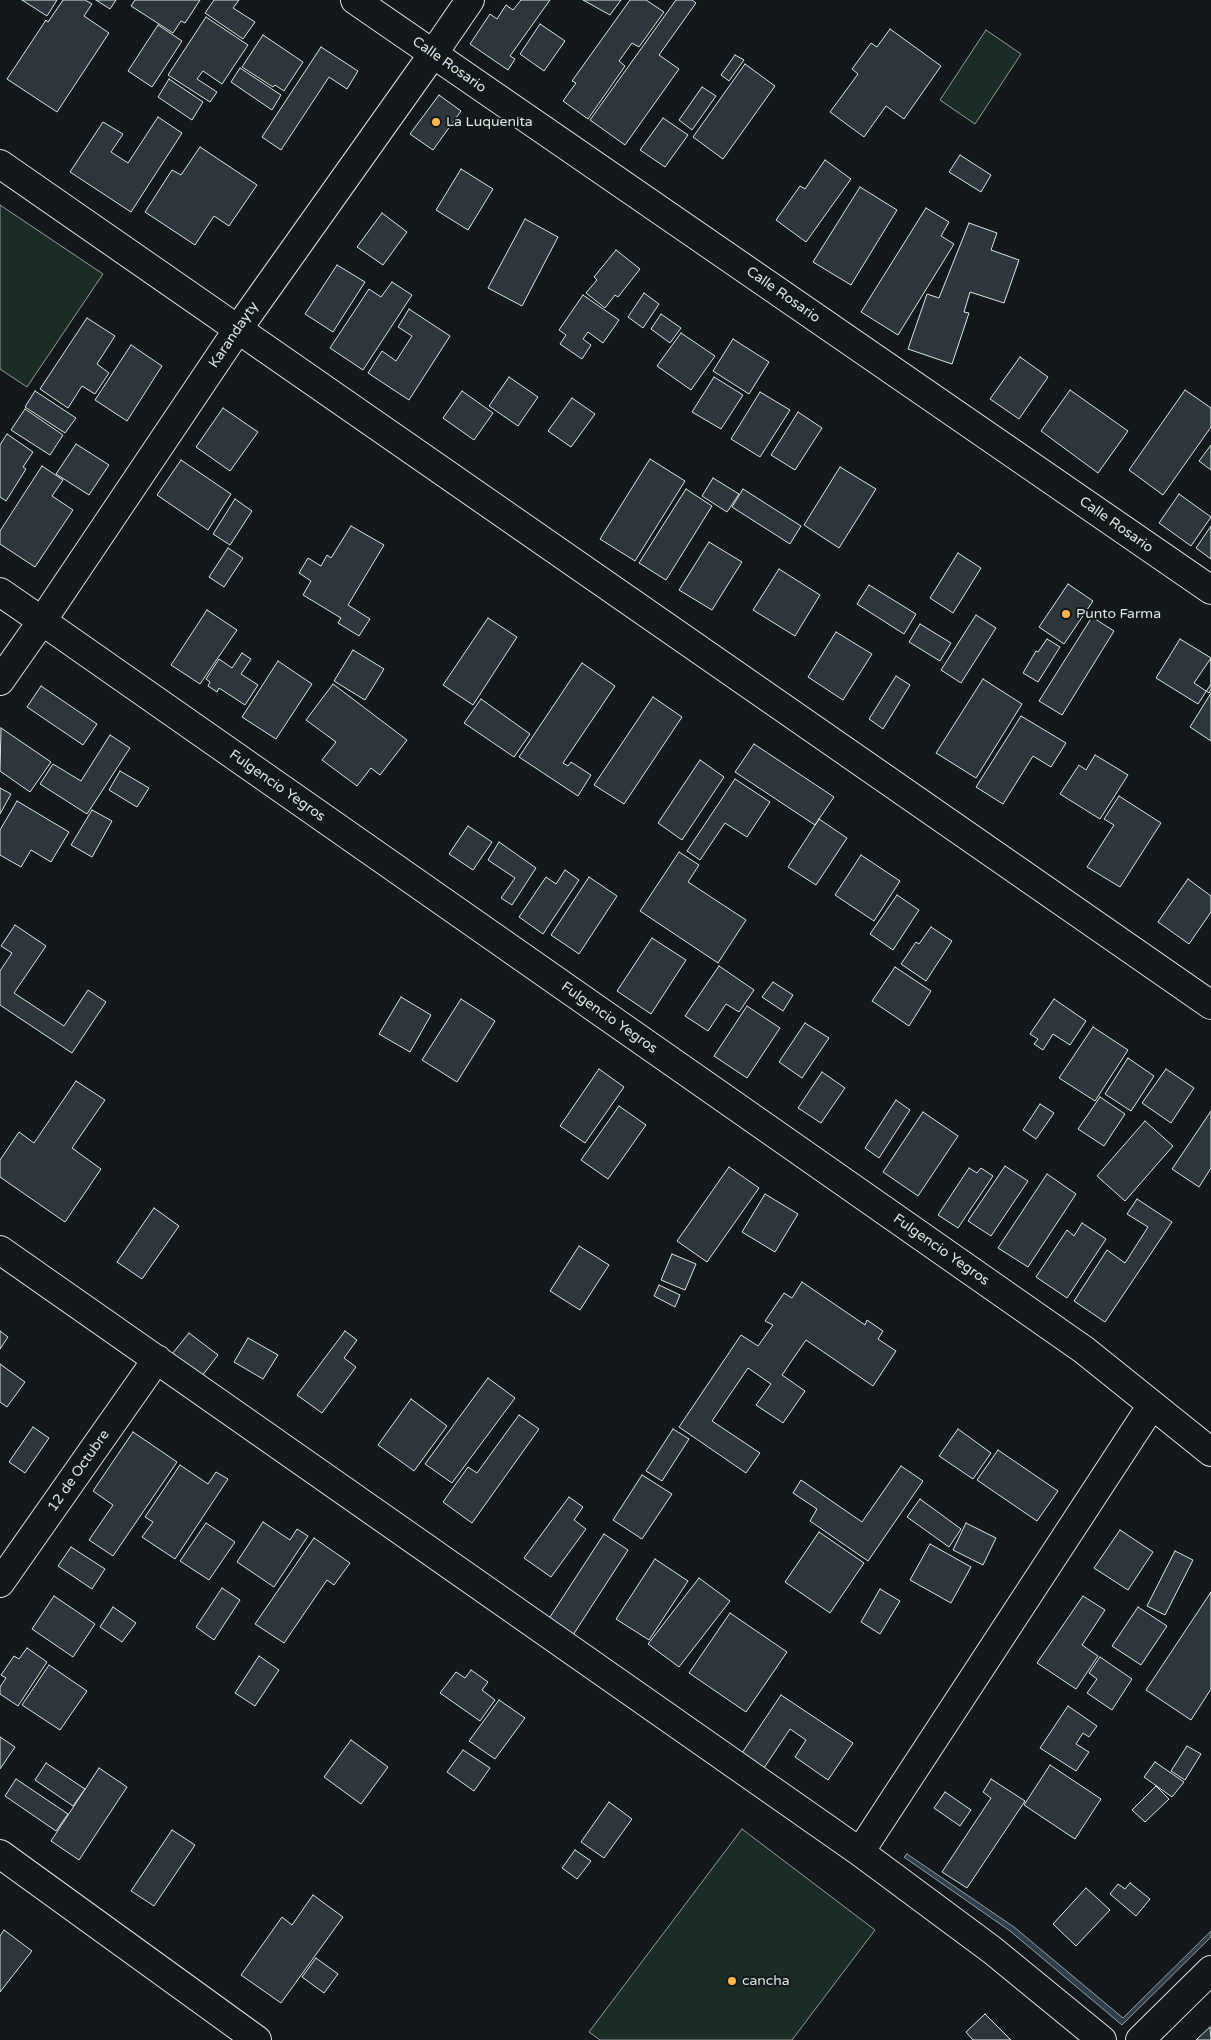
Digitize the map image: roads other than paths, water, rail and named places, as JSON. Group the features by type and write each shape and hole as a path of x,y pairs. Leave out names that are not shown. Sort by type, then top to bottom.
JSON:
{"street":[{"name":"Calle Rosario","path":"355,0 1211,590"},
{"name":"Karandayty","path":"0,681 238,329 470,0"},
{"path":"0,164 1211,1005"},
{"name":"Fulgencio Yegros","path":"0,592 1084,1350 1211,1452"},
{"path":"0,1250 860,1852 992,1950 1102,2040"},
{"name":"12 de Octubre","path":"0,1584 157,1359"},
{"path":"860,1852 1152,1405"},
{"path":"0,1854 258,2040"},
{"path":"1140,2040 1211,1970"}],"water":[{"path":"907,1854 1014,1927 1123,2018 1211,1931 1211,1937 1122,2025 1010,1931 904,1857"}],"place":[{"name":"La Luquenita","path":"436,122"},
{"name":"Punto Farma","path":"1066,614"},
{"name":"cancha","path":"732,1981"}]}
